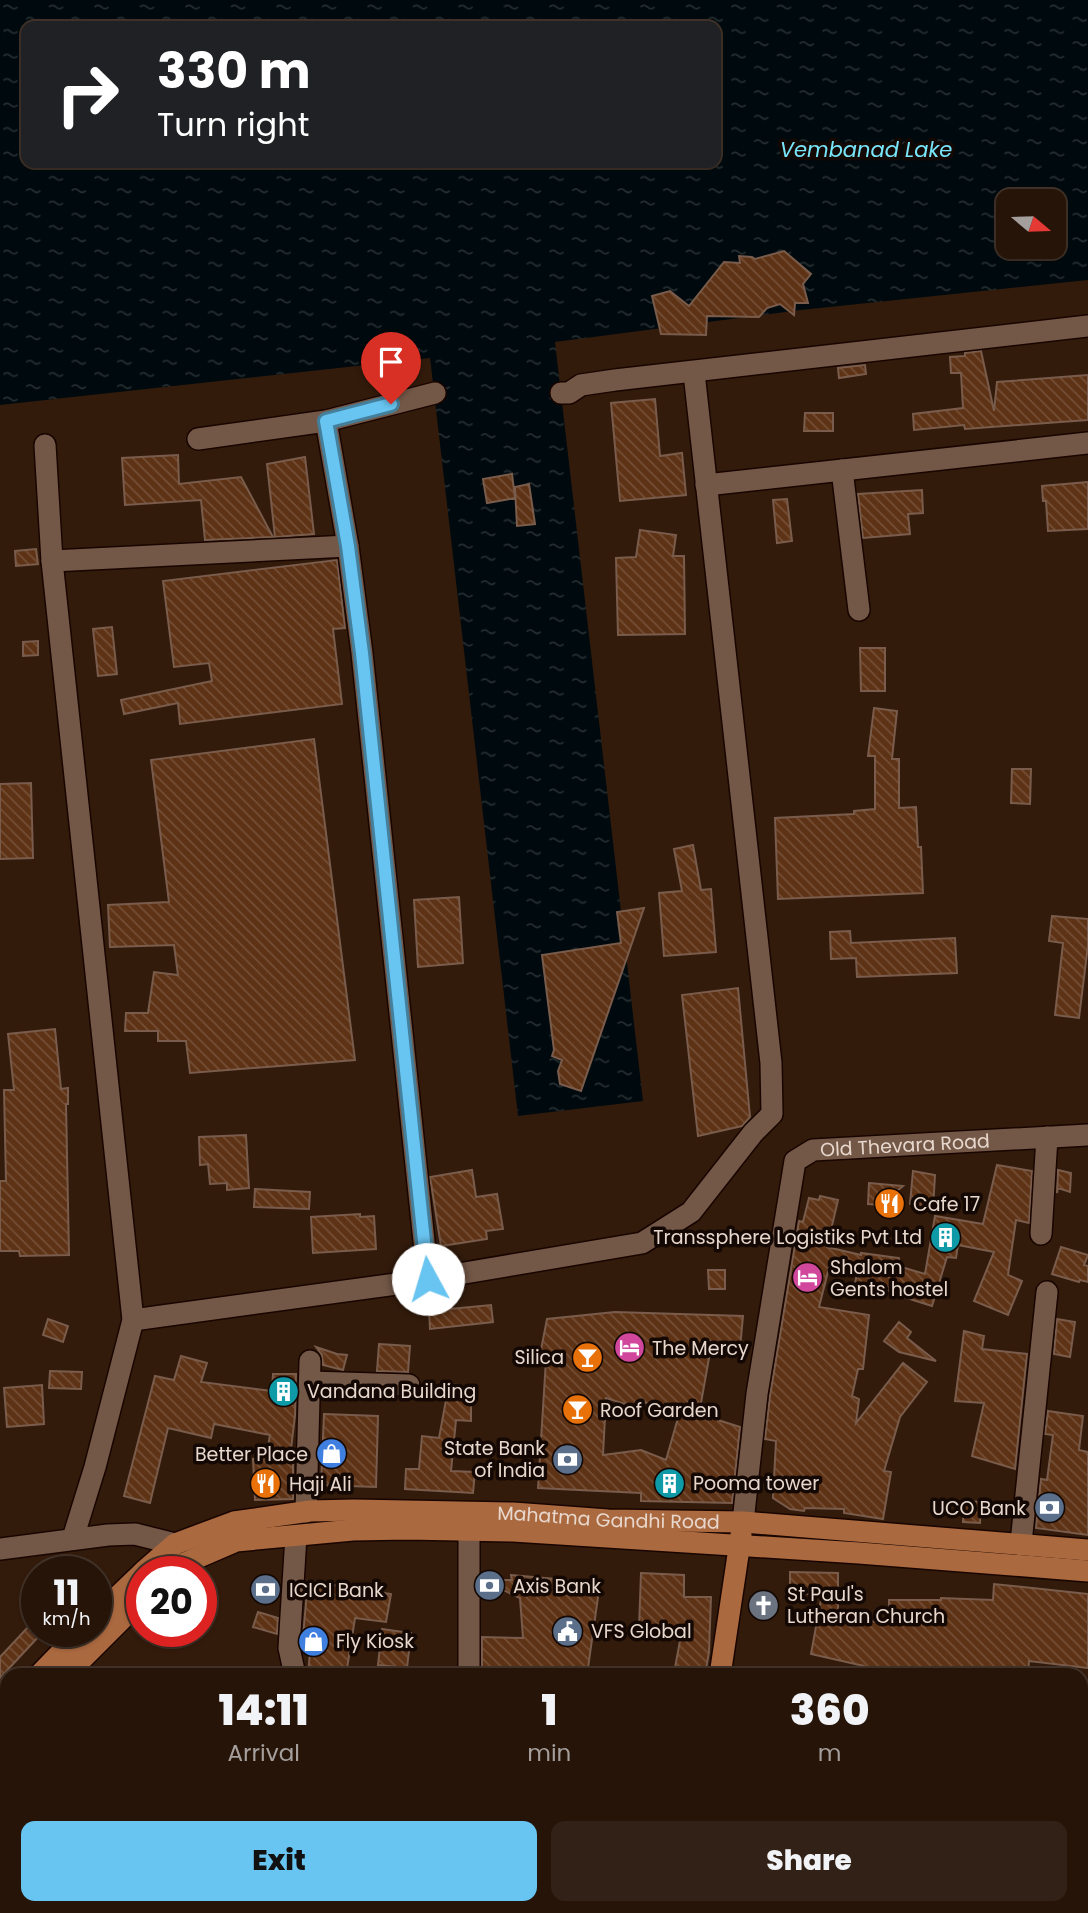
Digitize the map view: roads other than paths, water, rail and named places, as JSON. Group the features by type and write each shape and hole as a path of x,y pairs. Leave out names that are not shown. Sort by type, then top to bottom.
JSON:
{"main road":[{"name":"Mahatma Gandhi Road","path":"161,1556 174,1544 234,1522 306,1512 354,1510 513,1513 608,1520 743,1522 1088,1550"},
{"path":"721,1668 743,1522"},
{"name":"Mahatma Gandhi Road","path":"204,1556 236,1541 353,1530 468,1529 873,1553 1088,1571"},
{"path":"174,1544 177,1556"},
{"name":"Mahatma Gandhi Road","path":"112,1602 126,1588"},
{"path":"73,1668 126,1615"},
{"path":"46,1668 66,1647"}],"street":[{"path":"561,393 569,393 581,385 604,382 1088,327"},
{"path":"133,1320 428,1279 642,1242 691,1212 752,1133 772,1115 771,1063 694,373"},
{"path":"198,439 326,421 435,393"},
{"path":"326,421 348,546 362,653 428,1279"},
{"path":"706,485 1088,443"},
{"path":"45,445 52,561 133,1320 95,1467 73,1538"},
{"path":"842,470 859,610"},
{"path":"52,561 348,546"},
{"name":"Old Thevara Road","path":"743,1522 757,1394 795,1161 813,1150 1088,1135"},
{"path":"1041,1234 1047,1137"},
{"path":"1021,1544 1047,1292"},
{"path":"306,1512 310,1372 409,1385"},
{"path":"468,1529 469,1668"},
{"path":"0,1549 73,1538 135,1534 174,1544"},
{"path":"293,1668 289,1648 296,1536"}],"water":[{"name":"Vembanad Lake","path":"0,0 1088,0 1088,280 801,310 555,342 643,1101 518,1116 430,358 0,405"}],"place":[{"name":"Cafe 17","path":"890,1204"},
{"name":"Transsphere Logistiks Pvt Ltd","path":"945,1237"},
{"name":"Shalom Gents hostel","path":"807,1278"},
{"name":"The Mercy","path":"629,1348"},
{"name":"Silica","path":"587,1357"},
{"name":"Vandana Building","path":"284,1391"},
{"name":"Roof Garden","path":"577,1410"},
{"name":"Better Place","path":"331,1454"},
{"name":"State Bank of India","path":"568,1459"},
{"name":"Pooma tower","path":"670,1483"},
{"name":"Haji Ali","path":"266,1484"},
{"name":"UCO Bank","path":"1049,1508"},
{"name":"Axis Bank","path":"490,1586"},
{"name":"ICICI Bank","path":"266,1590"},
{"name":"St Paul's Lutheran Church","path":"764,1605"},
{"name":"VFS Global","path":"568,1631"},
{"name":"Fly Kiosk","path":"313,1641"}]}
